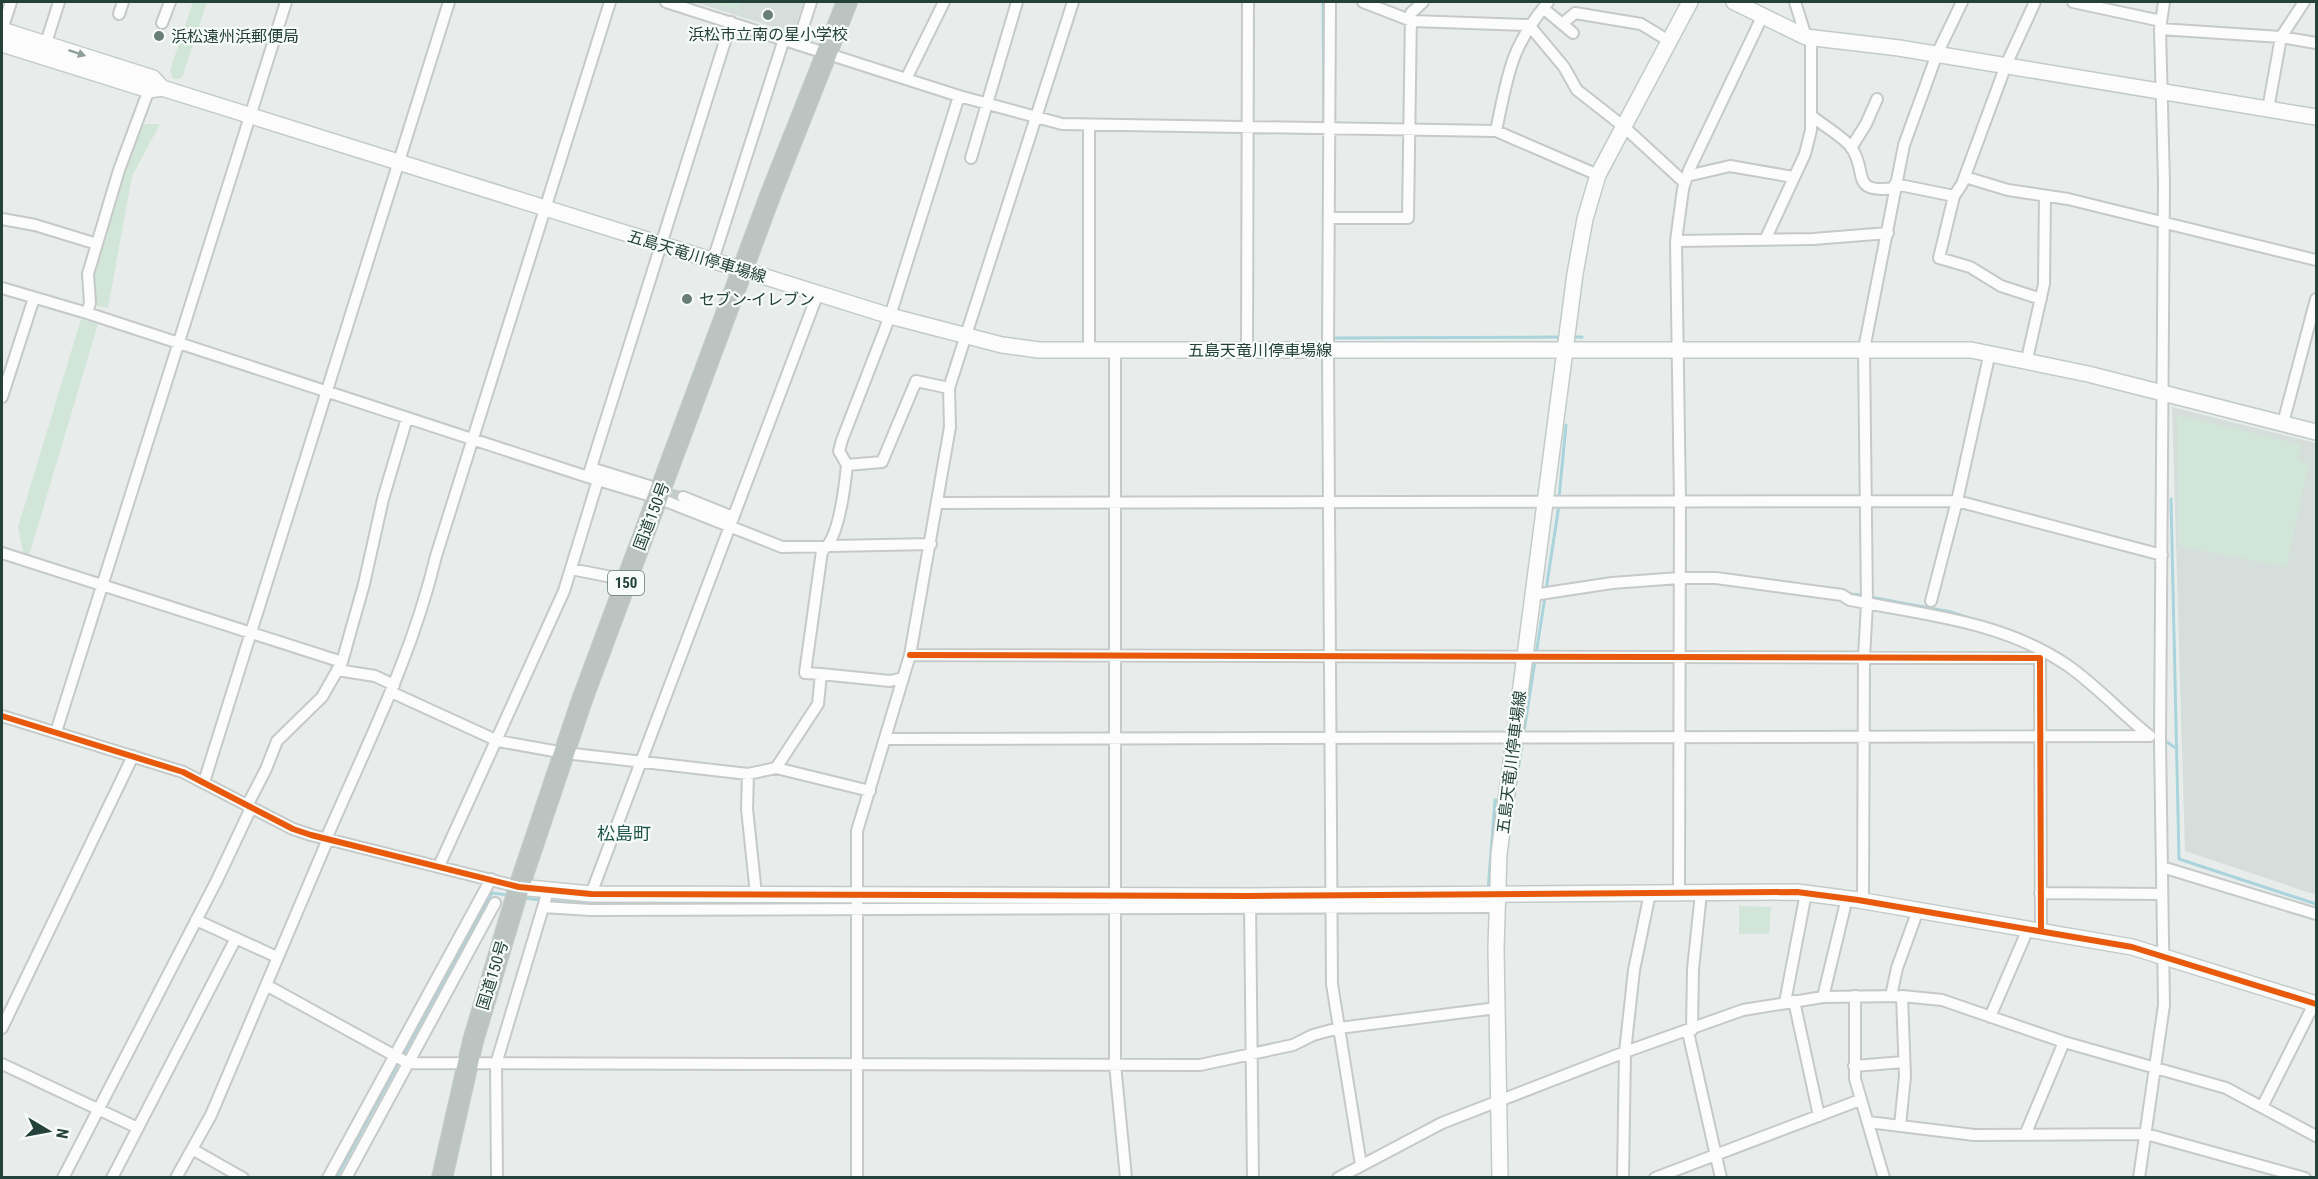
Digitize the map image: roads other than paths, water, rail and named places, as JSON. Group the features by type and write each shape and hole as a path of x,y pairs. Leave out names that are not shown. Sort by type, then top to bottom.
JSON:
{"highway":[{"name":"国道150号","path":"442,1178 467,1064 519,886 627,580 654,492 744,269 847,2"}],"street":[{"path":"2,30 11,2"},
{"path":"46,43 59,2"},
{"path":"119,14 123,2"},
{"path":"162,23 170,2"},
{"path":"56,732 252,117 286,2"},
{"path":"204,782 449,2"},
{"path":"176,1178 211,1115 393,688 423,611 436,556 610,2"},
{"path":"666,2 981,103 987,102 1062,124 1496,131 1598,175"},
{"path":"798,43 811,2"},
{"path":"906,79 944,2"},
{"path":"971,158 1017,2"},
{"path":"857,1178 857,831 910,655 950,427 949,388 1073,2"},
{"path":"1247,351 1248,2"},
{"path":"1330,2 1328,350 1332,984 1361,1165"},
{"path":"1363,2 1412,21 1529,25 1564,67 1577,90 1686,180"},
{"path":"1329,218 1408,218 1411,13 1423,2"},
{"path":"1690,2 1598,175 1585,219 1564,350 1864,349 1990,352 2027,359 2316,432"},
{"path":"1734,2 1808,37 1937,54 2316,117"},
{"path":"1765,240 1804,154 1813,117 1808,37 1795,2"},
{"path":"1863,901 1864,657 1867,603 1864,349 1904,145 1937,54 1962,2"},
{"path":"2035,2 2006,65 1965,177 1954,196 1939,258 1970,267 2001,286 2041,299"},
{"path":"2073,2 2161,25 2281,37 2316,43"},
{"path":"2139,1178 2164,1005 2160,741 2163,224 2160,90 2161,25 2164,2"},
{"path":"2268,109 2281,37 2304,2"},
{"path":"1496,131 1510,64 1529,25 1545,4 1573,33"},
{"path":"1562,24 1575,13 1641,24 1669,41"},
{"path":"1678,893 1680,502 1676,241 1686,180 1763,15"},
{"path":"439,866 498,741 571,568 592,475 731,22"},
{"name":"五島天竜川停車場線","path":"2,30 46,43 155,85 252,117 966,338 1039,350 1564,350 1513,737 1497,901 1500,1178"},
{"path":"713,260 784,39"},
{"name":"五島天竜川停車場線","path":"2,44 155,85"},
{"path":"87,313 90,303 88,274 119,170 155,85"},
{"path":"903,678 890,681 805,673 822,551 827,548 839,512 847,465 838,451 890,316 959,96"},
{"path":"1851,147 1866,124 1877,99"},
{"path":"1813,117 1851,147 1861,178 1874,191 1895,186 1954,196"},
{"path":"1089,125 1089,350"},
{"path":"1686,180 1730,166 1793,177"},
{"path":"1965,177 2008,190 2068,199 2316,260"},
{"path":"2027,359 2044,284 2045,196"},
{"path":"2,219 35,225 97,244"},
{"path":"1676,241 1813,239 1888,233"},
{"path":"2,288 87,313 473,440 654,492 731,522"},
{"path":"591,894 818,293"},
{"path":"2,397 34,298"},
{"path":"2283,423 2316,299"},
{"path":"1115,350 1117,656 1115,1064 1126,1178"},
{"path":"1931,602 1957,501 1990,352"},
{"path":"847,465 882,462 916,381 949,388"},
{"path":"63,1178 196,920 277,741 322,696 339,666 364,584 383,498 408,418"},
{"path":"683,497 782,547 827,548 931,544"},
{"path":"937,503 1957,501 2162,555"},
{"path":"2,554 250,632 339,666 375,676 393,688 498,741 565,753 748,774 776,768 870,791"},
{"path":"571,568 627,580"},
{"path":"1533,595 1612,583 1678,578 1716,578 1845,596 1850,600 1958,619 2012,636 2066,665 2109,698 2149,736 2160,741"},
{"path":"910,655 2040,658 2040,892 2034,930 1990,1017"},
{"path":"776,768 818,704 820,674"},
{"path":"2,716 183,772 293,829 519,886 591,894 756,894 857,902"},
{"path":"885,739 2149,736"},
{"path":"2,1028 133,756"},
{"path":"748,774 747,809 756,894"},
{"path":"2162,867 2316,914"},
{"path":"328,1178 491,879"},
{"path":"497,1178 496,1064 548,891"},
{"path":"2040,892 2162,894"},
{"path":"1623,1178 1625,1052 1634,970 1650,893"},
{"path":"543,907 590,910 857,902 1497,901 1650,893 1806,893 1848,898 2132,947 2315,1004 2262,1107"},
{"path":"1701,893 1690,1031 1721,1178"},
{"path":"1806,893 1789,1002 1819,1116"},
{"path":"1823,997 1831,955 1848,898"},
{"path":"1250,902 1253,1178"},
{"path":"346,1178 495,903"},
{"path":"1891,996 1897,968 1918,910"},
{"path":"196,920 277,957"},
{"path":"464,927 477,935"},
{"path":"112,1178 236,938"},
{"path":"266,985 408,1063 1200,1065 1293,1045 1313,1035 1339,1028 1497,1008"},
{"path":"1855,996 1854,1066 1860,1100 1884,1178"},
{"path":"1900,1126 1904,1062 1902,996"},
{"path":"1338,1178 1442,1123 1625,1052 1690,1031 1743,1010 1823,997 1902,996 1942,1000 2064,1042 2226,1088 2316,1136"},
{"path":"2025,1134 2064,1042"},
{"path":"1854,1066 1904,1062"},
{"path":"2,1064 138,1128"},
{"path":"1655,1178 1860,1100"},
{"path":"1868,1122 1974,1135 2146,1134 2306,1178"},
{"path":"192,1149 243,1178"}],"waterway":[{"path":"1323,2 1324,123"},
{"path":"1331,338 1562,337"},
{"path":"1571,337 1582,337"},
{"path":"1559,498 1566,425"},
{"path":"2171,499 2179,859 2316,904"},
{"path":"1546,590 1559,505"},
{"path":"1850,594 1861,595"},
{"path":"1515,789 1545,597"},
{"path":"1870,597 1951,612 2016,633"},
{"path":"2105,689 2120,703"},
{"path":"2164,740 2177,749"},
{"path":"1488,891 1495,800 1499,801"},
{"path":"402,1057 492,893 508,895"},
{"path":"524,898 541,900"},
{"path":"548,901 580,903 985,903"},
{"path":"336,1178 399,1062"}],"tunnel":[{"path":"657,489 683,497"}],"place":[{"name":"浜松市立南の星小学校","path":"768,15"},
{"name":"浜松遠州浜郵便局","path":"159,36"},
{"name":"セブン-イレブン","path":"687,299"}],"district":[{"name":"松島町","path":"624,834"}]}
